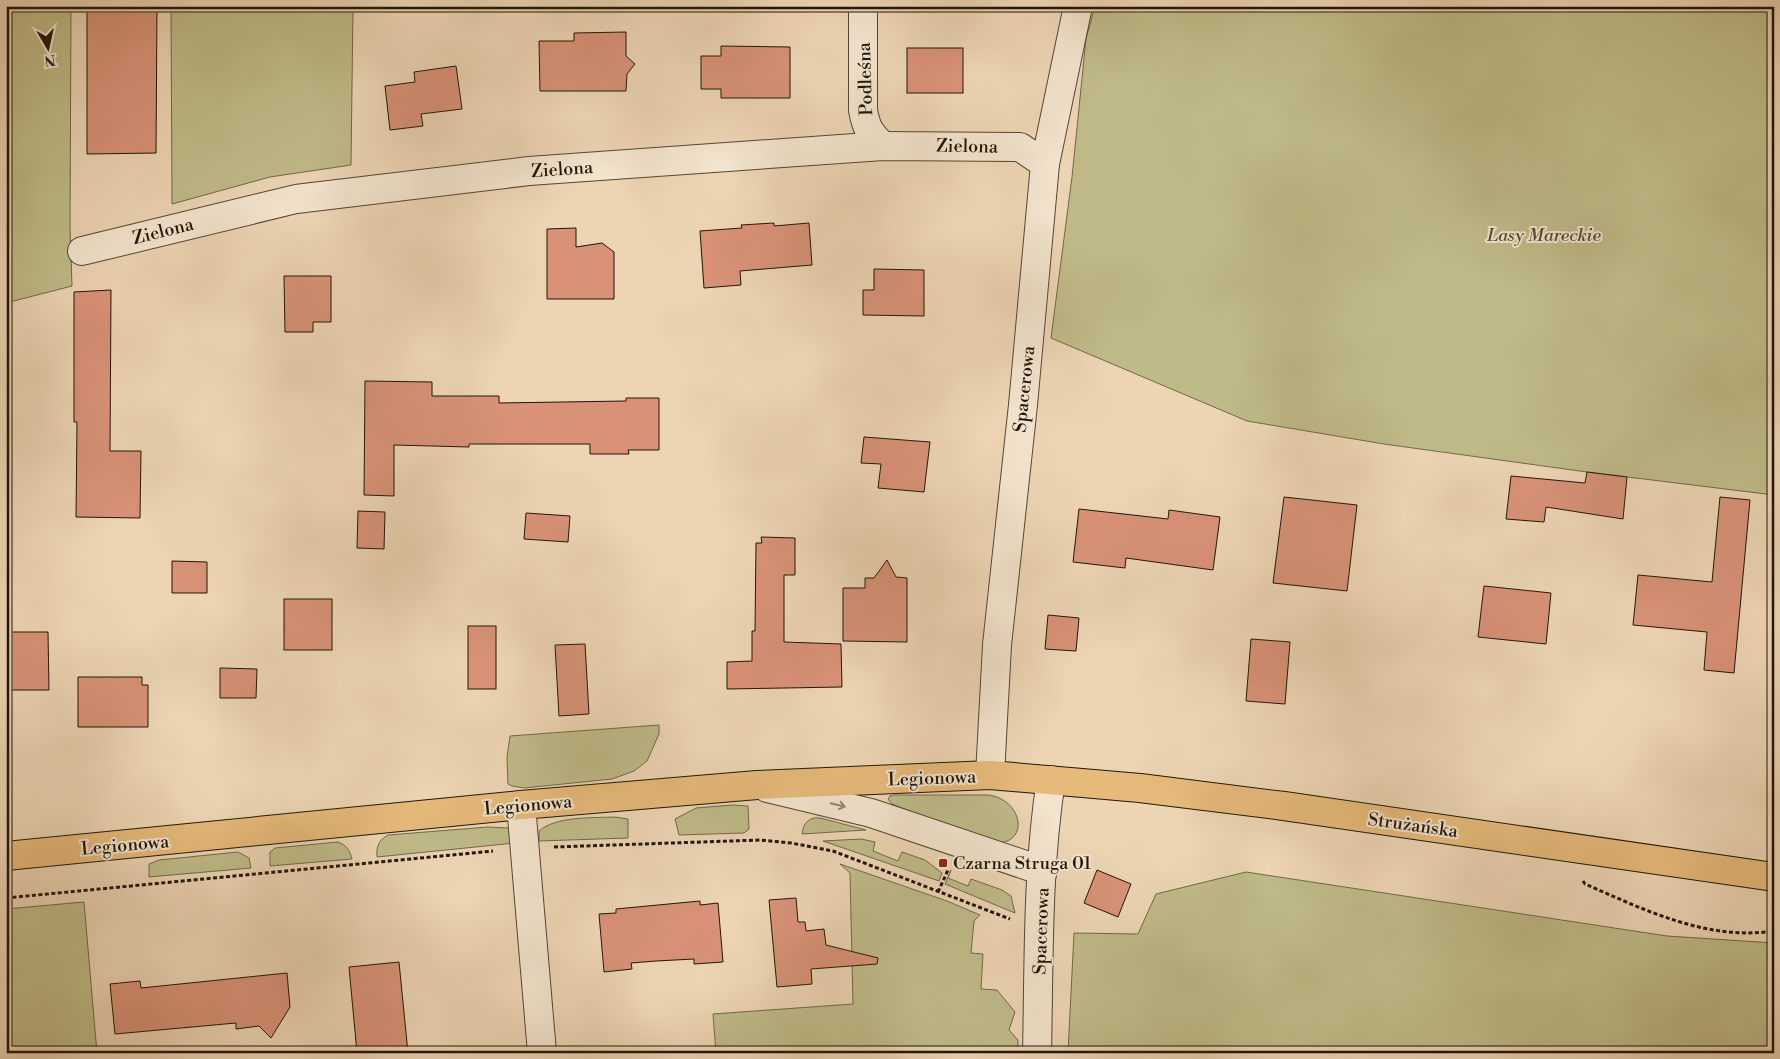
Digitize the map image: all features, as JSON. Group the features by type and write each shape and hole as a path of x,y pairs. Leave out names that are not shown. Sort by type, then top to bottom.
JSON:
{"main road":[{"name":"Legionowa","path":"6,856 521,805 757,785 990,775 1052,780"},
{"name":"Strużańska","path":"1052,780 1140,788 1275,805 1774,876"}],"street":[{"name":"Podleśna","path":"863,6 863,110 870,134 883,146"},
{"name":"Spacerowa","path":"990,775 997,646 1023,405 1045,164 1078,6"},
{"name":"Zielona","path":"82,251 296,199 529,171 883,146 1020,147 1045,164"},
{"name":"Spacerowa","path":"1037,1053 1045,833 1052,780"},
{"path":"757,785 871,813 1043,871"},
{"path":"521,805 542,1053"}],"path":[{"path":"6,898 524,848 705,841 768,841 833,851 1010,919"},
{"path":"1562,846 1585,884 1660,917 1721,932 1752,934 1774,931"},
{"path":"938,892 949,867"}],"green space":[{"path":"6,6 71,6 70,227 72,286 6,303"},
{"path":"171,6 353,6 351,165 270,177 172,204"},
{"name":"Lasy Mareckie","path":"1095,6 1774,6 1774,495 1384,444 1247,421 1051,338 1072,177 1086,39"},
{"path":"659,725 659,734 647,761 634,771 612,779 524,788 508,784 507,757 510,736"},
{"path":"894,795 989,795 1001,799 1010,806 1016,815 1017,832 1011,839 1002,843 988,842 892,804 888,799"},
{"path":"732,805 748,806 749,829 744,833 679,835 675,819 696,808"},
{"path":"615,817 628,819 628,838 539,841 539,831 555,823 575,819"},
{"path":"814,818 866,830 802,834 805,824"},
{"path":"488,827 508,828 514,834 515,843 377,857 379,844 388,835"},
{"path":"861,839 875,842 873,851 898,861 902,852 925,860 942,873 939,881 823,841"},
{"path":"338,842 347,848 352,859 270,866 270,852 275,848"},
{"path":"238,852 249,858 251,868 149,877 149,864 159,860"},
{"path":"840,864 947,901 980,915 974,921 971,953 983,954 981,989 997,990 1015,1012 1009,1030 1018,1040 1018,1053 716,1053 713,1014 853,1004 850,873"},
{"path":"951,870 948,878 968,886 971,879 1002,890 1011,896 1015,913 945,884"},
{"path":"1246,872 1667,936 1774,943 1774,1053 1068,1053 1074,933 1138,934 1156,894"},
{"path":"84,902 97,1053 6,1053 6,909"}],"building":[{"path":"87,6 157,6 156,153 87,154"},
{"path":"626,32 626,56 635,64 627,74 626,91 540,91 539,41 574,41 574,33"},
{"path":"721,46 790,47 790,98 721,98 721,89 701,89 701,56 721,56"},
{"path":"907,48 963,48 963,93 907,93"},
{"path":"456,66 462,109 421,114 423,126 390,130 385,86 415,82 414,72"},
{"path":"774,223 774,226 809,223 812,265 740,271 741,285 704,288 700,231 742,228 741,225"},
{"path":"576,228 576,247 602,243 614,252 614,299 547,299 547,229"},
{"path":"874,269 924,270 924,316 863,315 863,290 874,290"},
{"path":"284,276 331,276 331,322 313,322 313,332 285,332"},
{"path":"111,290 110,451 141,451 140,518 76,517 77,422 74,422 74,292"},
{"path":"365,381 432,382 432,396 499,396 499,403 626,401 626,398 659,398 659,450 628,450 629,454 590,454 590,444 469,444 469,447 394,445 394,496 364,495"},
{"path":"864,437 930,442 924,492 878,488 881,464 861,463"},
{"path":"1587,472 1627,477 1623,519 1546,507 1544,522 1506,519 1511,476 1585,483"},
{"path":"1284,497 1357,505 1347,591 1273,583"},
{"path":"1720,497 1750,500 1734,673 1704,670 1707,632 1633,625 1638,575 1712,582"},
{"path":"1079,509 1168,519 1169,510 1220,517 1213,570 1126,558 1125,568 1073,562"},
{"path":"358,511 385,512 384,549 357,548"},
{"path":"526,513 570,516 568,542 524,539"},
{"path":"761,537 795,538 795,575 784,575 784,642 841,644 842,687 727,689 727,662 752,661 752,631 755,631 756,543 762,543"},
{"path":"887,560 896,577 907,578 907,642 843,641 843,588 865,588 865,578 874,578"},
{"path":"172,561 207,562 207,593 172,593"},
{"path":"1484,586 1551,593 1546,644 1478,637"},
{"path":"284,599 332,599 332,650 284,650"},
{"path":"1048,615 1079,618 1076,651 1045,649"},
{"path":"468,626 496,626 496,689 468,689"},
{"path":"11,632 48,632 49,690 6,690 6,638 10,638"},
{"path":"1251,639 1290,642 1285,704 1246,701"},
{"path":"585,644 589,714 559,716 555,645"},
{"path":"220,668 257,669 256,698 220,698"},
{"path":"78,677 142,677 142,685 148,685 148,727 78,727"},
{"path":"1097,870 1131,884 1118,917 1084,903"},
{"path":"796,898 798,922 805,922 806,931 824,929 826,945 878,958 877,964 811,969 812,984 777,987 769,900"},
{"path":"700,901 700,905 718,903 723,962 694,964 694,959 631,963 632,969 604,972 599,914 616,913 616,909"},
{"path":"399,962 408,1053 357,1053 349,967"},
{"path":"287,973 290,1007 271,1038 259,1026 236,1029 236,1023 115,1034 110,984 140,981 141,988"}],"place":[{"name":"Czarna Struga 01","path":"943,863"}]}
